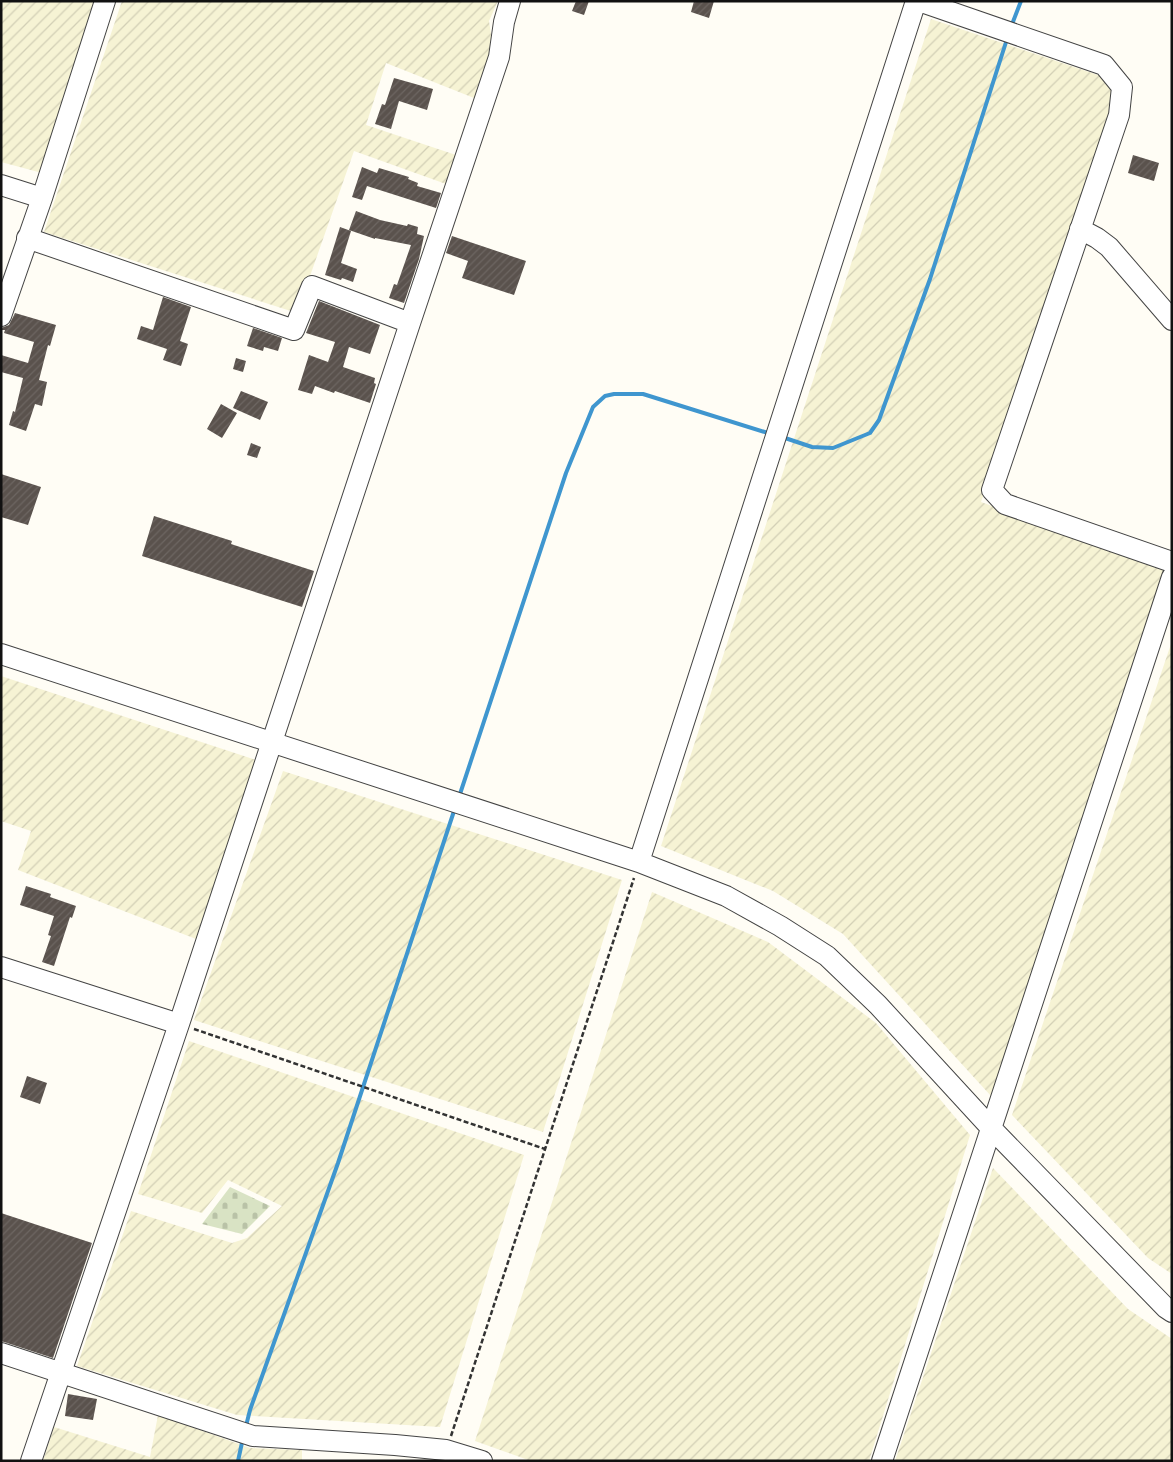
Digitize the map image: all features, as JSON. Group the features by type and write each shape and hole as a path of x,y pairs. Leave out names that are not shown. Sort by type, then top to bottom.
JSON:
{"street":[{"path":"1,316 42,198 105,1"},
{"path":"30,1461 179,1024 499,57 504,22 510,1"},
{"path":"639,862 918,1 1104,65 1122,87 1119,115 992,490 1005,504 1172,562"},
{"path":"1,185 42,198"},
{"path":"1080,229 1097,238 1108,247 1172,320"},
{"path":"28,238 294,330 312,286 410,323"},
{"path":"882,1461 1172,577"},
{"path":"1,654 639,862 726,896 780,926 827,956 878,1005 991,1128 1172,1312"},
{"path":"1,966 179,1024"},
{"path":"1,1353 253,1436 393,1453 446,1450 482,1461"}],"path":[{"path":"446,1450 639,862"},
{"path":"179,1024 545,1149"}],"shaded area":[{"path":"1,1 96,1 42,173 1,162"},
{"path":"122,1 498,1 489,21 494,54 474,98 386,63 366,125 459,156 446,184 354,151 297,313 44,232"},
{"path":"931,19 1104,77 1119,102 981,502 1164,568 991,1096 843,934 773,891 661,846"},
{"path":"1172,641 1172,1274 1148,1258 1012,1115"},
{"path":"1,676 256,760 196,939 18,870 31,831 1,821"},
{"path":"283,771 622,880 543,1132 194,1020"},
{"path":"652,892 768,942 876,1023 970,1135 869,1461 531,1461 475,1441"},
{"path":"189,1041 524,1155 440,1427 237,1415 77,1366 131,1211 232,1243 247,1238 282,1206 228,1180 202,1213 138,1194"},
{"path":"993,1168 1128,1309 1172,1339 1172,1461 895,1461"},
{"path":"158,1415 250,1448 302,1450 302,1461 43,1461 54,1427 150,1457"}],"green space":[{"path":"230,1187 270,1206 242,1234 202,1224"}],"building":[{"path":"576,1 589,1 584,15 572,11"},
{"path":"694,1 714,1 709,18 691,12"},
{"path":"394,78 433,89 427,110 399,101 391,129 375,124 382,104 385,105"},
{"path":"1133,155 1159,163 1154,181 1128,173"},
{"path":"362,167 377,173 379,168 409,177 408,179 418,183 417,186 441,193 436,208 367,186 362,200 352,197"},
{"path":"356,211 380,220 418,227 417,234 424,236 419,259 404,303 389,298 394,284 397,285 411,245 375,239 349,230"},
{"path":"340,227 351,231 341,263 357,269 353,282 325,275"},
{"path":"452,236 526,261 514,295 462,278 468,261 446,253"},
{"path":"163,297 191,307 180,341 188,344 181,366 163,360 167,349 137,339 141,326 153,330"},
{"path":"319,301 380,325 370,354 349,347 343,367 375,378 374,383 376,384 370,403 315,386 312,394 298,390 309,355 328,362 335,342 306,333"},
{"path":"15,313 56,325 50,346 48,345 39,380 47,382 42,406 35,404 26,431 9,425 13,411 15,412 23,378 1,372 1,355 28,363 34,342 4,333 5,330 1,330 1,328 9,325"},
{"path":"253,328 282,338 278,351 264,347 263,351 247,346"},
{"path":"236,358 246,361 243,372 233,369"},
{"path":"241,391 268,402 260,420 233,408"},
{"path":"221,404 237,413 222,438 207,429"},
{"path":"251,443 261,447 257,458 247,455"},
{"path":"1,474 41,487 28,525 1,517"},
{"path":"154,516 232,541 231,544 314,571 302,607 142,556"},
{"path":"26,886 51,894 50,897 76,906 72,918 70,917 54,966 42,962 51,936 48,935 54,916 20,905"},
{"path":"27,1076 47,1083 40,1104 20,1097"},
{"path":"1,1213 92,1243 53,1358 1,1341"},
{"path":"68,1394 97,1399 93,1420 65,1416"}],"waterway":[{"path":"1011,27 1021,1"},
{"path":"782,437 812,447 833,448 870,433 879,420 930,279 1007,39"},
{"path":"459,797 566,473 593,407 605,396 614,394 643,394 771,434"},
{"path":"246,1426 250,1410 338,1163 455,808"},
{"path":"238,1461 243,1438"}]}
